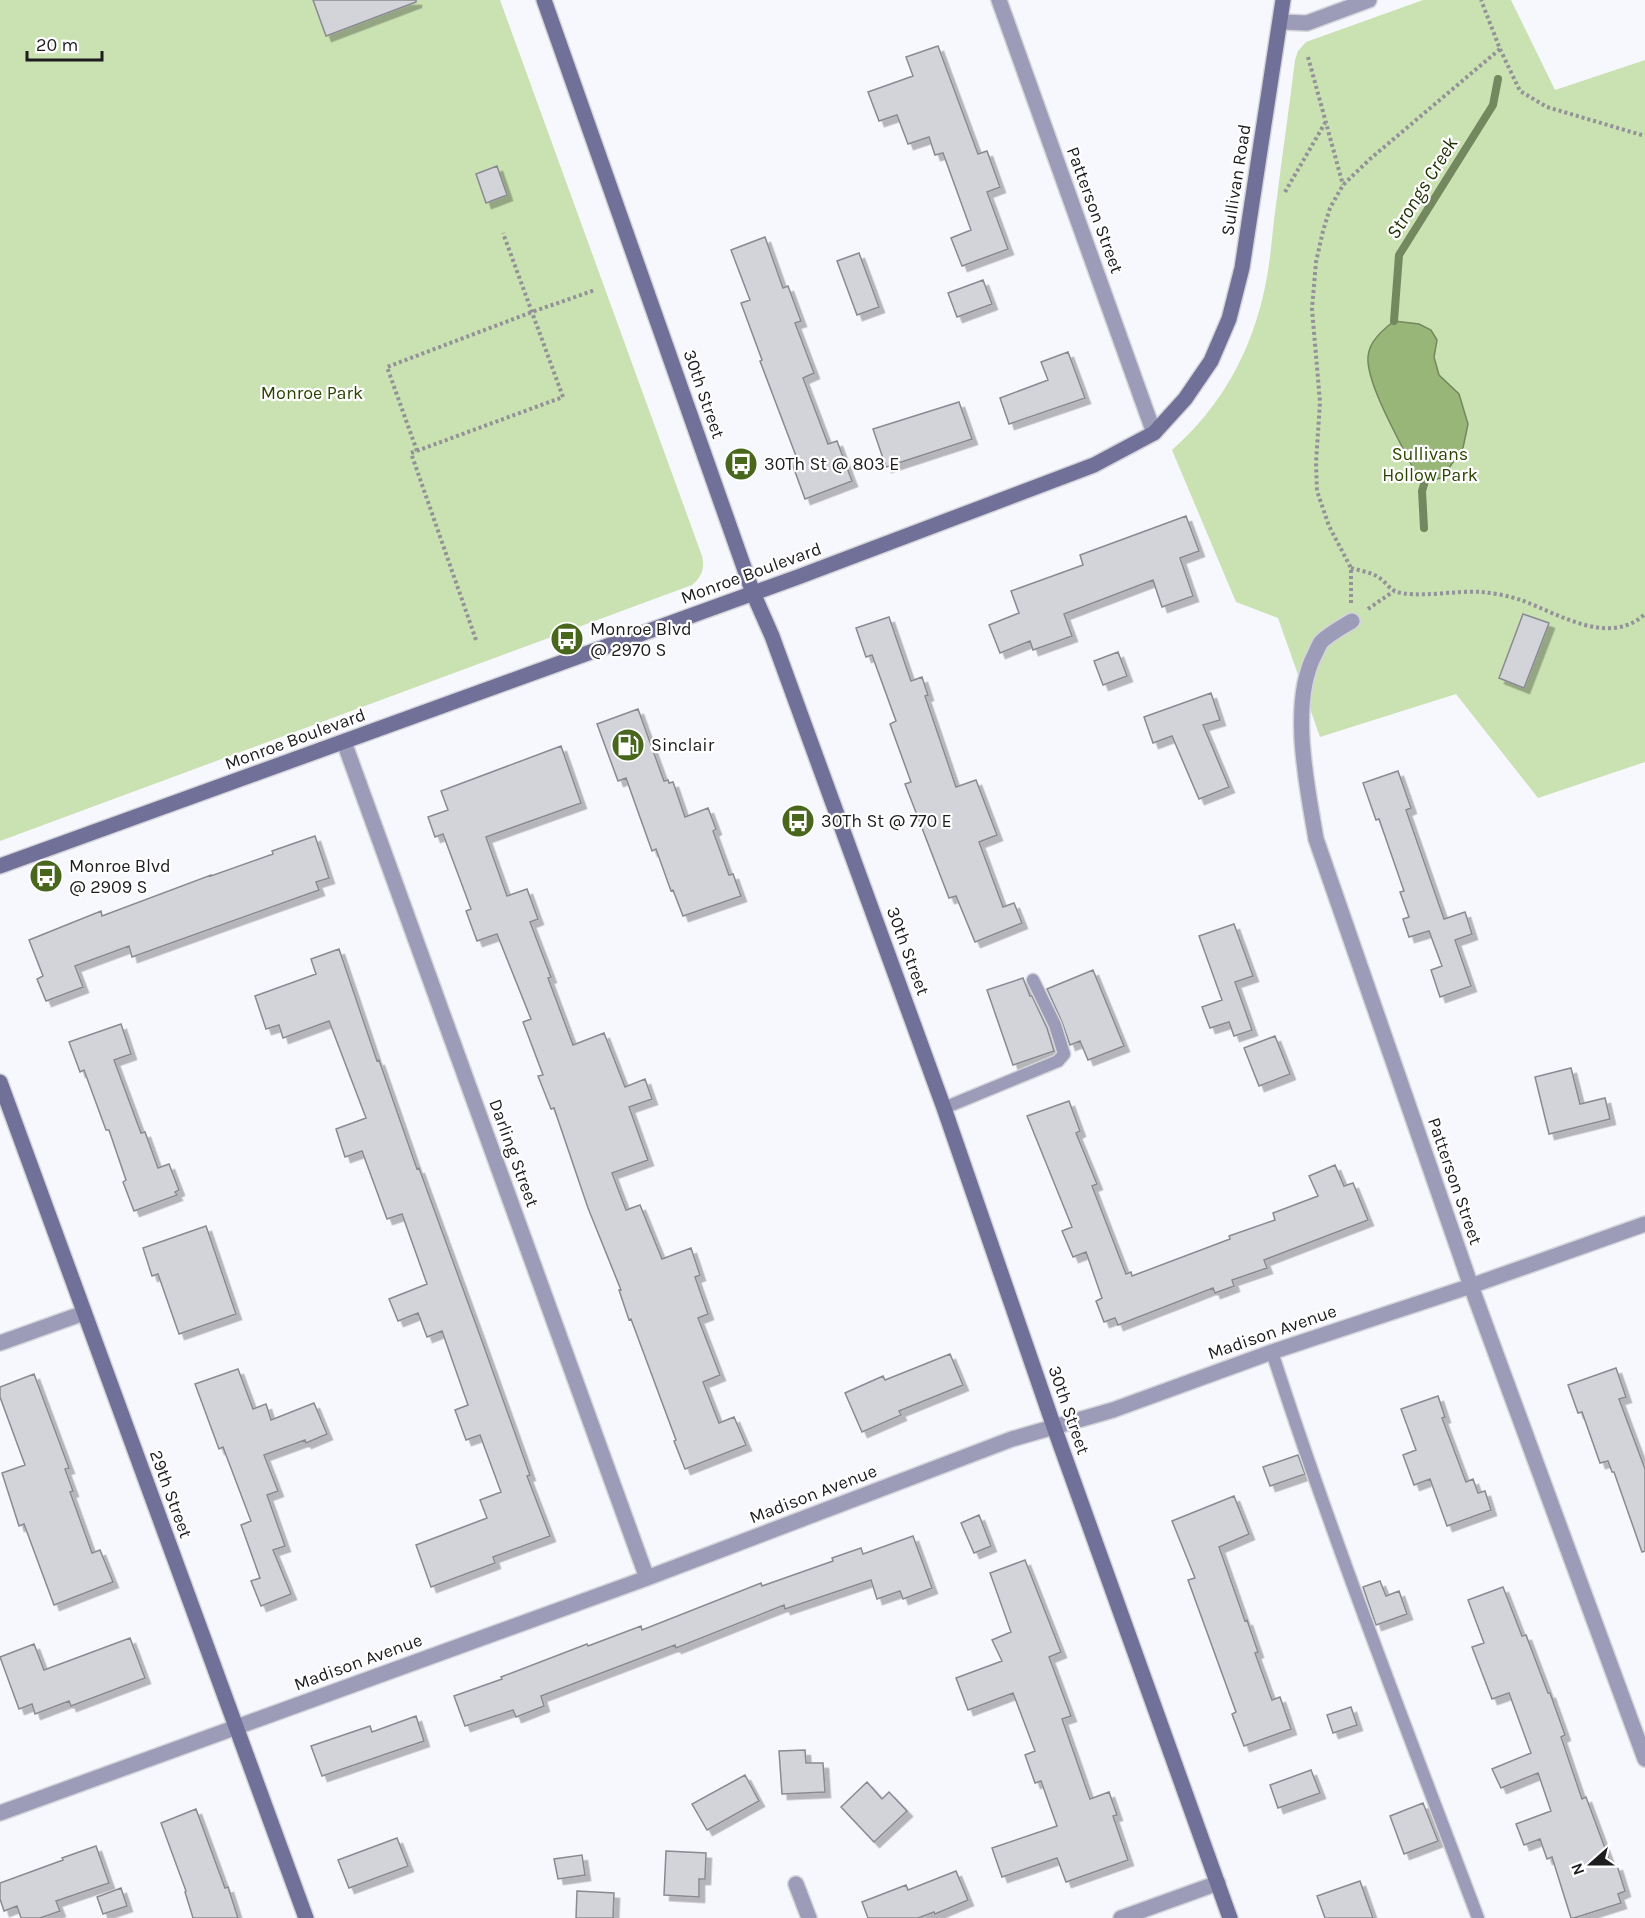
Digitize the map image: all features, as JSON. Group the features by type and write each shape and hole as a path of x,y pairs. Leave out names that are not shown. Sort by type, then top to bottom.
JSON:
{"street":[{"name":"30th Street","path":"544,0 753,593 776,648 944,1108 1054,1427 1230,1918"},
{"name":"Patterson Street","path":"999,0 1154,433"},
{"name":"Sullivan Road","path":"1210,361 1229,319 1242,268 1283,0"},
{"path":"1281,22 1307,23 1369,0"},
{"name":"Monroe Boulevard","path":"0,866 753,593 1094,465 1154,433 1185,399 1210,361"},
{"name":"Patterson Street","path":"1352,621 1322,642 1309,665 1303,687 1301,720 1316,839 1471,1286 1645,1759"},
{"name":"Darling Street","path":"344,742 647,1578"},
{"name":"29th Street","path":"0,1083 306,1918"},
{"name":"Madison Avenue","path":"0,1813 647,1578 1012,1439 1113,1410 1272,1352 1471,1286 1645,1224"},
{"path":"0,1343 84,1313"},
{"path":"1121,1918 1218,1883"},
{"path":"796,1884 809,1918"}],"lane":[{"path":"944,1108 1058,1061 1065,1054 1055,1025 1033,980"},
{"path":"1272,1352 1295,1423 1377,1651 1478,1918"}],"path":[{"path":"1481,0 1500,48 1521,91 1547,107 1645,136"},
{"path":"1352,621 1351,568 1329,526 1317,491 1316,463 1320,402 1312,309 1316,262 1323,231 1330,208 1343,185 1370,159 1500,48"},
{"path":"1308,57 1343,185"},
{"path":"1285,192 1326,122"},
{"path":"476,640 411,453 563,398 503,233"},
{"path":"417,451 387,367 595,290"},
{"path":"1351,568 1379,578 1395,591 1482,592 1518,599 1585,625 1599,628 1614,629 1626,626 1639,620 1645,614"},
{"path":"1352,621 1395,591"}],"green space":[{"name":"Monroe Park","path":"0,0 500,0 702,556 703,568 698,579 692,585 0,841"},
{"name":"Sullivans Hollow Park","path":"1423,0 1511,0 1555,90 1645,60 1645,762 1538,798 1456,694 1320,737 1278,618 1236,602 1172,450 1190,433 1220,396 1243,355 1259,311 1269,267 1298,51 1306,42"}],"shaded area":[{"path":"1394,321 1419,324 1431,330 1437,340 1434,357 1439,375 1459,394 1468,424 1463,448 1442,478 1425,481 1415,472 1386,415 1373,383 1369,369 1369,351 1377,336"}],"building":[{"path":"313,0 416,0 416,2 326,36"},
{"path":"938,46 978,154 987,151 1000,187 987,192 1008,249 962,266 951,238 971,230 943,153 935,155 929,137 908,144 897,115 879,121 868,92 913,76 906,57"},
{"path":"497,166 507,195 486,203 476,174"},
{"path":"765,237 783,288 788,286 801,321 795,323 814,373 803,378 828,444 837,441 852,481 805,499 790,458 796,456 741,303 750,300 731,250"},
{"path":"859,253 879,307 857,315 837,261"},
{"path":"983,280 992,304 957,317 948,293"},
{"path":"1068,352 1085,398 1009,424 1000,398 1048,380 1041,362"},
{"path":"959,402 972,439 886,467 873,429"},
{"path":"1186,516 1199,551 1180,558 1193,596 1162,607 1153,580 1064,614 1072,636 1033,650 1030,641 1000,653 989,625 1019,613 1011,591 1083,565 1080,555"},
{"path":"1523,614 1549,623 1524,688 1499,678"},
{"path":"889,617 911,681 922,677 928,695 925,696 956,787 976,780 997,835 979,842 1003,907 1014,903 1022,923 975,942 956,896 949,898 905,784 911,782 890,724 896,721 872,655 866,657 856,628"},
{"path":"1118,652 1127,676 1103,685 1094,661"},
{"path":"1211,693 1220,720 1203,725 1229,787 1199,799 1172,736 1153,743 1144,717"},
{"path":"638,709 664,781 673,782 685,817 708,808 716,829 713,831 729,875 733,874 741,896 683,916 656,849 652,851 626,778 618,781 597,724"},
{"path":"561,746 581,803 486,837 507,896 527,889 538,919 530,922 573,1045 604,1033 625,1087 645,1079 652,1099 629,1107 648,1160 612,1173 626,1210 640,1205 662,1259 691,1248 700,1275 695,1277 708,1314 698,1318 720,1375 703,1382 719,1423 734,1417 746,1445 685,1469 631,1319 629,1320 619,1290 621,1290 588,1208 554,1108 551,1109 538,1076 543,1075 523,1022 531,1019 497,934 477,941 466,911 471,909 443,834 435,837 428,817 448,810 441,791"},
{"path":"1398,771 1411,808 1406,810 1444,919 1465,912 1472,934 1455,940 1471,986 1440,997 1431,970 1442,966 1429,931 1409,937 1403,919 1409,917 1400,892 1404,891 1379,819 1376,820 1363,783"},
{"path":"315,836 329,878 316,882 319,890 132,957 129,946 75,966 83,987 46,1001 37,979 43,976 29,940 101,911 102,916 273,854 272,851"},
{"path":"1234,924 1253,976 1235,982 1252,1030 1234,1036 1229,1022 1210,1028 1202,1007 1222,1000 1199,936"},
{"path":"339,949 377,1061 379,1060 417,1169 419,1168 550,1536 493,1557 495,1563 431,1587 416,1545 487,1518 480,1500 501,1492 480,1435 466,1440 455,1410 468,1405 442,1331 427,1337 418,1313 398,1321 389,1299 427,1284 402,1214 387,1219 362,1151 345,1157 336,1129 366,1118 329,1021 283,1038 279,1025 266,1029 255,996 316,974 311,959"},
{"path":"1093,970 1124,1046 1088,1060 1080,1041 1070,1045 1047,989"},
{"path":"1023,978 1047,1028 1054,1051 1013,1065 987,990"},
{"path":"121,1024 131,1054 114,1060 141,1133 145,1132 158,1168 169,1164 179,1190 175,1192 177,1195 134,1211 123,1182 126,1180 109,1130 106,1130 84,1070 80,1072 69,1042"},
{"path":"1275,1036 1290,1074 1259,1086 1244,1048"},
{"path":"1571,1068 1580,1104 1605,1098 1610,1119 1549,1134 1535,1077"},
{"path":"1069,1101 1080,1131 1076,1133 1097,1184 1092,1186 1126,1274 1131,1272 1132,1276 1230,1239 1229,1236 1275,1220 1273,1213 1318,1196 1309,1176 1335,1165 1344,1186 1353,1183 1368,1220 1264,1260 1267,1268 1232,1280 1234,1286 1215,1293 1213,1288 1118,1325 1115,1318 1104,1322 1096,1301 1102,1298 1086,1252 1073,1257 1062,1231 1072,1227 1027,1116"},
{"path":"206,1226 236,1314 179,1334 158,1274 152,1276 143,1248"},
{"path":"950,1354 963,1385 899,1411 901,1415 862,1432 845,1393 883,1376 885,1380"},
{"path":"1616,1368 1626,1397 1619,1399 1645,1469 1645,1551 1642,1552 1614,1472 1608,1461 1600,1463 1582,1412 1578,1413 1568,1385"},
{"path":"238,1369 253,1409 266,1404 271,1420 314,1403 327,1434 306,1443 305,1440 264,1455 278,1491 267,1495 285,1546 273,1550 291,1594 261,1606 251,1581 260,1578 241,1525 251,1521 223,1447 219,1449 195,1384"},
{"path":"34,1374 69,1468 65,1469 73,1491 70,1492 92,1553 100,1550 113,1582 54,1605 24,1524 19,1526 2,1473 25,1465 0,1397 0,1387"},
{"path":"1438,1396 1445,1417 1442,1418 1466,1482 1473,1479 1478,1493 1485,1491 1491,1510 1447,1526 1430,1479 1414,1485 1403,1455 1416,1450 1401,1409"},
{"path":"1298,1455 1305,1474 1270,1486 1263,1467"},
{"path":"1234,1496 1249,1534 1219,1547 1245,1621 1247,1620 1258,1652 1255,1653 1272,1700 1280,1697 1291,1729 1244,1746 1232,1714 1236,1712 1188,1580 1195,1578 1172,1521"},
{"path":"979,1515 991,1546 974,1553 961,1523"},
{"path":"913,1536 932,1588 903,1599 900,1591 877,1599 871,1580 785,1609 784,1605 676,1648 675,1645 541,1696 544,1706 516,1717 513,1710 465,1726 454,1696 587,1644 588,1646 641,1626 642,1630 761,1583 762,1586 833,1561 832,1558 861,1548 863,1554"},
{"path":"1025,1560 1061,1652 1049,1657 1071,1716 1062,1719 1090,1799 1109,1792 1117,1815 1113,1816 1128,1860 1066,1882 1057,1858 1002,1877 992,1848 1057,1826 1041,1781 1035,1783 1025,1755 1035,1751 1013,1693 968,1710 956,1678 1002,1661 992,1640 1011,1632 990,1573"},
{"path":"1380,1581 1386,1596 1399,1591 1407,1614 1376,1625 1363,1587"},
{"path":"1503,1587 1522,1636 1526,1635 1548,1693 1550,1693 1565,1735 1561,1737 1582,1799 1586,1797 1612,1867 1617,1865 1625,1891 1618,1894 1621,1903 1574,1918 1571,1918 1552,1857 1547,1859 1540,1839 1524,1845 1516,1824 1551,1811 1538,1773 1501,1788 1492,1769 1531,1753 1509,1693 1492,1699 1472,1647 1484,1643 1468,1600"},
{"path":"130,1638 145,1678 71,1706 69,1701 35,1714 32,1704 19,1709 0,1657 34,1644 44,1670"},
{"path":"1351,1707 1357,1725 1333,1733 1327,1715"},
{"path":"416,1716 424,1741 322,1776 311,1746 370,1726 372,1732"},
{"path":"805,1750 806,1763 823,1763 825,1792 782,1794 779,1751"},
{"path":"1311,1770 1320,1793 1278,1808 1270,1785"},
{"path":"745,1775 759,1801 707,1830 692,1804"},
{"path":"867,1782 882,1799 889,1792 907,1811 874,1842 841,1807"},
{"path":"1423,1803 1438,1841 1404,1854 1390,1816"},
{"path":"196,1809 225,1888 228,1887 238,1918 193,1918 186,1891 161,1823"},
{"path":"397,1838 408,1866 349,1888 338,1860"},
{"path":"96,1846 109,1883 56,1901 60,1911 40,1918 21,1918 17,1906 4,1911 0,1899 0,1883"},
{"path":"666,1851 706,1853 705,1879 699,1879 699,1897 664,1895"},
{"path":"582,1855 585,1875 558,1879 554,1859"},
{"path":"956,1871 968,1900 935,1914 934,1912 918,1918 868,1918 862,1902 906,1885 908,1890"},
{"path":"1360,1881 1373,1918 1325,1918 1317,1896"},
{"path":"121,1888 127,1906 103,1914 97,1897"},
{"path":"577,1891 614,1893 613,1918 576,1918"}],"waterway":[{"name":"Strongs Creek","path":"1394,321 1399,255 1493,105 1498,79"},
{"name":"Strongs Creek","path":"1424,528 1422,491 1425,481"}],"place":[{"name":"30Th St @ 803 E","path":"741,464"},
{"name":"Monroe Blvd @ 2970 S","path":"567,639"},
{"name":"Sinclair","path":"628,745"},
{"name":"30Th St @ 770 E","path":"798,821"},
{"name":"Monroe Blvd @ 2909 S","path":"46,876"}]}
